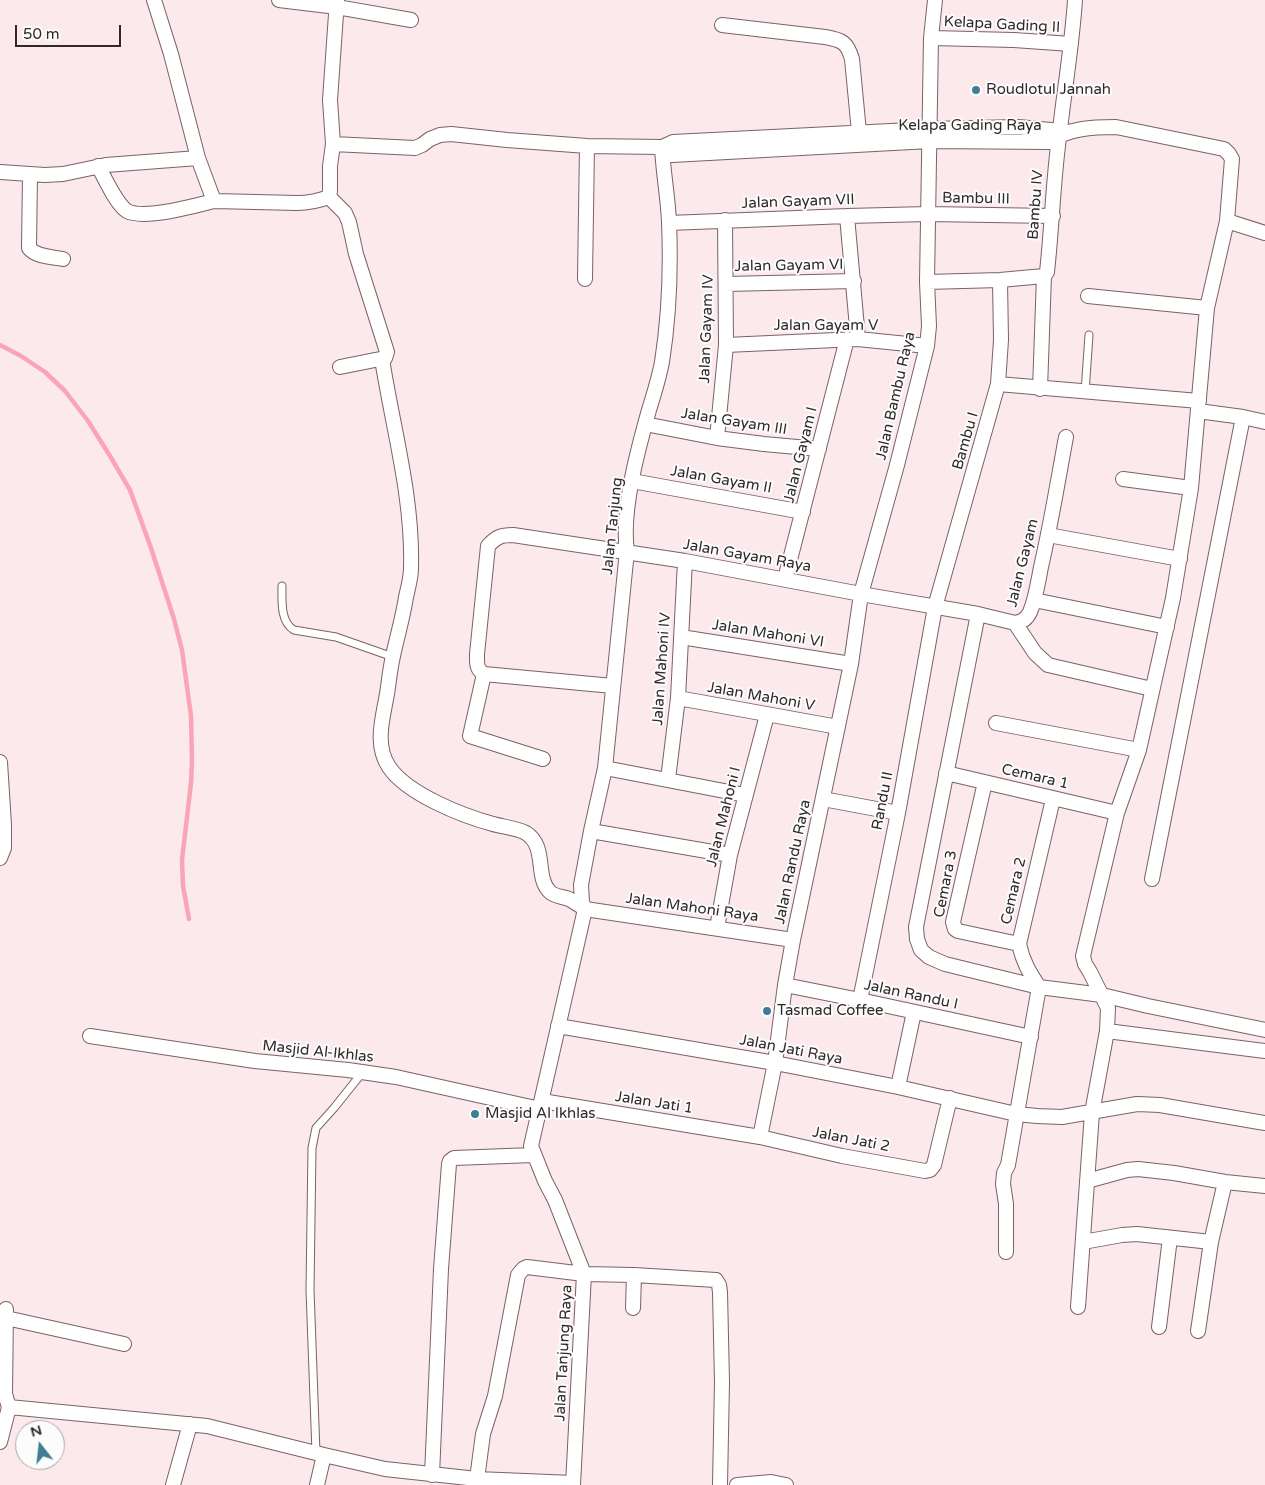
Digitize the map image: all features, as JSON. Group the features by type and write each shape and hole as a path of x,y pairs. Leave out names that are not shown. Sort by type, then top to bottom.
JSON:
{"street":[{"path":"154,0 171,54 198,158 214,201"},
{"path":"279,0 337,3 410,20"},
{"name":"Jalan Bambu Raya","path":"861,594 897,465 927,346 929,326 927,282 932,38 935,0"},
{"name":"Bambu IV","path":"1040,389 1044,276 1048,272 1054,185 1075,0"},
{"path":"329,197 333,144 330,100 337,3"},
{"path":"722,25 839,40 849,48 852,59 859,132"},
{"name":"Kelapa Gading II","path":"932,38 1014,40 1071,44"},
{"name":"Kelapa Gading Raya","path":"930,135 672,155 662,147 673,142 859,132 930,135 1050,142 1059,135 1086,129 1116,127 1224,149 1232,159 1227,221 1207,308 1191,488 1180,559 1139,750 1117,813 1084,956 1084,964 1108,1008 1099,1079 1092,1113 1078,1307"},
{"path":"333,144 415,148 440,135 451,134 587,146 662,147"},
{"path":"585,279 587,146"},
{"name":"Jalan Tanjung","path":"585,909 582,902 581,885 605,768 627,551 627,512 632,481 661,366 665,339 669,223 662,147"},
{"path":"0,172 45,175 63,174 98,166 198,158"},
{"path":"98,166 126,210 140,215 192,207 214,201 309,203 329,197"},
{"path":"30,174 29,248 32,252 63,259"},
{"path":"329,197 345,213 349,222 356,254 387,352 385,358 340,368"},
{"name":"Jalan Gayam VII","path":"669,223 928,214"},
{"name":"Bambu III","path":"928,214 1052,216"},
{"name":"Jalan Gayam I","path":"785,580 819,449 852,339 854,281 847,216"},
{"name":"Jalan Gayam IV","path":"717,438 726,344 725,220"},
{"path":"1227,221 1265,233"},
{"path":"927,282 1000,280 1044,276"},
{"name":"Bambu I","path":"935,607 998,384 1000,280"},
{"name":"Jalan Gayam VI","path":"726,284 854,281"},
{"path":"1088,296 1207,308"},
{"name":"Jalan Gayam V","path":"726,344 852,339 927,346"},
{"path":"382,359 408,502 411,569 403,617 393,656"},
{"path":"998,384 1199,406 1265,422"},
{"path":"1152,879 1243,417"},
{"name":"Jalan Gayam III","path":"646,424 717,438 819,449"},
{"name":"Jalan Gayam","path":"861,594 978,614 1015,623 1025,620 1030,614 1034,600 1066,437"},
{"path":"1123,479 1191,488"},
{"name":"Jalan Gayam II","path":"632,481 803,512"},
{"name":"Jalan Gayam Raya","path":"484,674 477,667 488,546 501,535 513,535 627,551 861,594"},
{"path":"1048,535 1180,559"},
{"name":"Jalan Mahoni IV","path":"668,779 678,698 685,561"},
{"name":"Jalan Randu Raya","path":"760,1137 775,1063 785,986 851,664 861,594"},
{"path":"1034,600 1167,626"},
{"name":"Randu II","path":"860,1000 898,813 935,607"},
{"path":"978,614 916,927 916,940 921,950 929,957 945,964 1040,987 1102,995 1265,1030"},
{"path":"1015,623 1035,653 1048,664 1152,689"},
{"name":"Jalan Mahoni VI","path":"681,637 851,664"},
{"name":"Jalan Mahoni Raya","path":"393,656 381,735 382,748 388,766 400,779 419,793 459,812 492,824 525,832 533,839 539,853 547,890 552,894 569,899 585,909 794,940"},
{"path":"543,759 470,736 484,674 613,686"},
{"name":"Jalan Mahoni V","path":"678,698 838,727"},
{"name":"Jalan Mahoni I","path":"716,928 730,855 767,715"},
{"path":"996,723 1139,750"},
{"path":"0,761 4,825 4,848 0,858"},
{"path":"605,768 745,795"},
{"name":"Cemara 1","path":"946,773 1117,813"},
{"name":"Cemara 3","path":"985,782 953,922 955,929 958,931 1019,944"},
{"path":"823,799 898,813"},
{"name":"Cemara 2","path":"1040,987 1028,971 1019,944 1053,799"},
{"path":"591,831 730,855"},
{"name":"Jalan Tanjung Raya","path":"573,1484 584,1274 555,1200 533,1155 531,1146 585,909"},
{"name":"Jalan Randu I","path":"785,986 860,1000 1031,1037"},
{"path":"1006,1252 1004,1179 1040,987"},
{"path":"898,1087 914,1012"},
{"name":"Jalan Jati Raya","path":"558,1026 775,1063 950,1098 1016,1114 1062,1117 1137,1104 1160,1105 1265,1123"},
{"path":"1106,1030 1265,1051"},
{"name":"Masjid Al-Ikhlas","path":"90,1036 256,1062 362,1072 541,1105"},
{"name":"Jalan Jati 2","path":"760,1137 842,1156 925,1171 930,1170 934,1165 950,1098"},
{"name":"Jalan Jati 1","path":"541,1105 760,1137"},
{"path":"425,1478 450,1161 454,1158 533,1155"},
{"path":"1087,1181 1127,1170 1138,1169 1265,1186"},
{"path":"1198,1331 1211,1242 1225,1182"},
{"path":"1083,1242 1129,1234 1211,1242"},
{"path":"1159,1328 1170,1238"},
{"path":"477,1478 483,1434 495,1396 518,1275 527,1267 584,1274 716,1280 719,1285 722,1382 720,1485"},
{"path":"633,1308 634,1275"},
{"path":"0,1442 9,1407 5,1394 2,1368 6,1314 124,1344"},
{"path":"9,1407 207,1426 425,1478 477,1478 573,1484"},
{"path":"173,1485 190,1424"},
{"path":"316,1485 320,1454"},
{"path":"737,1485 771,1482 786,1485"}],"lane":[{"path":"1085,393 1089,335"},
{"path":"282,586 283,615 288,627 294,630 336,637 393,656"},
{"path":"320,1454 310,1290 312,1148 316,1128 362,1072"}],"waterway":[{"path":"0,345 45,372 65,391 88,421 130,490 151,548 182,650 191,716 191,783 182,860 183,886 189,919"}],"place":[{"name":"Roudlotul Jannah","path":"976,90"},
{"name":"Tasmad Coffee","path":"767,1011"},
{"name":"Masjid Al Ikhlas","path":"475,1114"}]}
